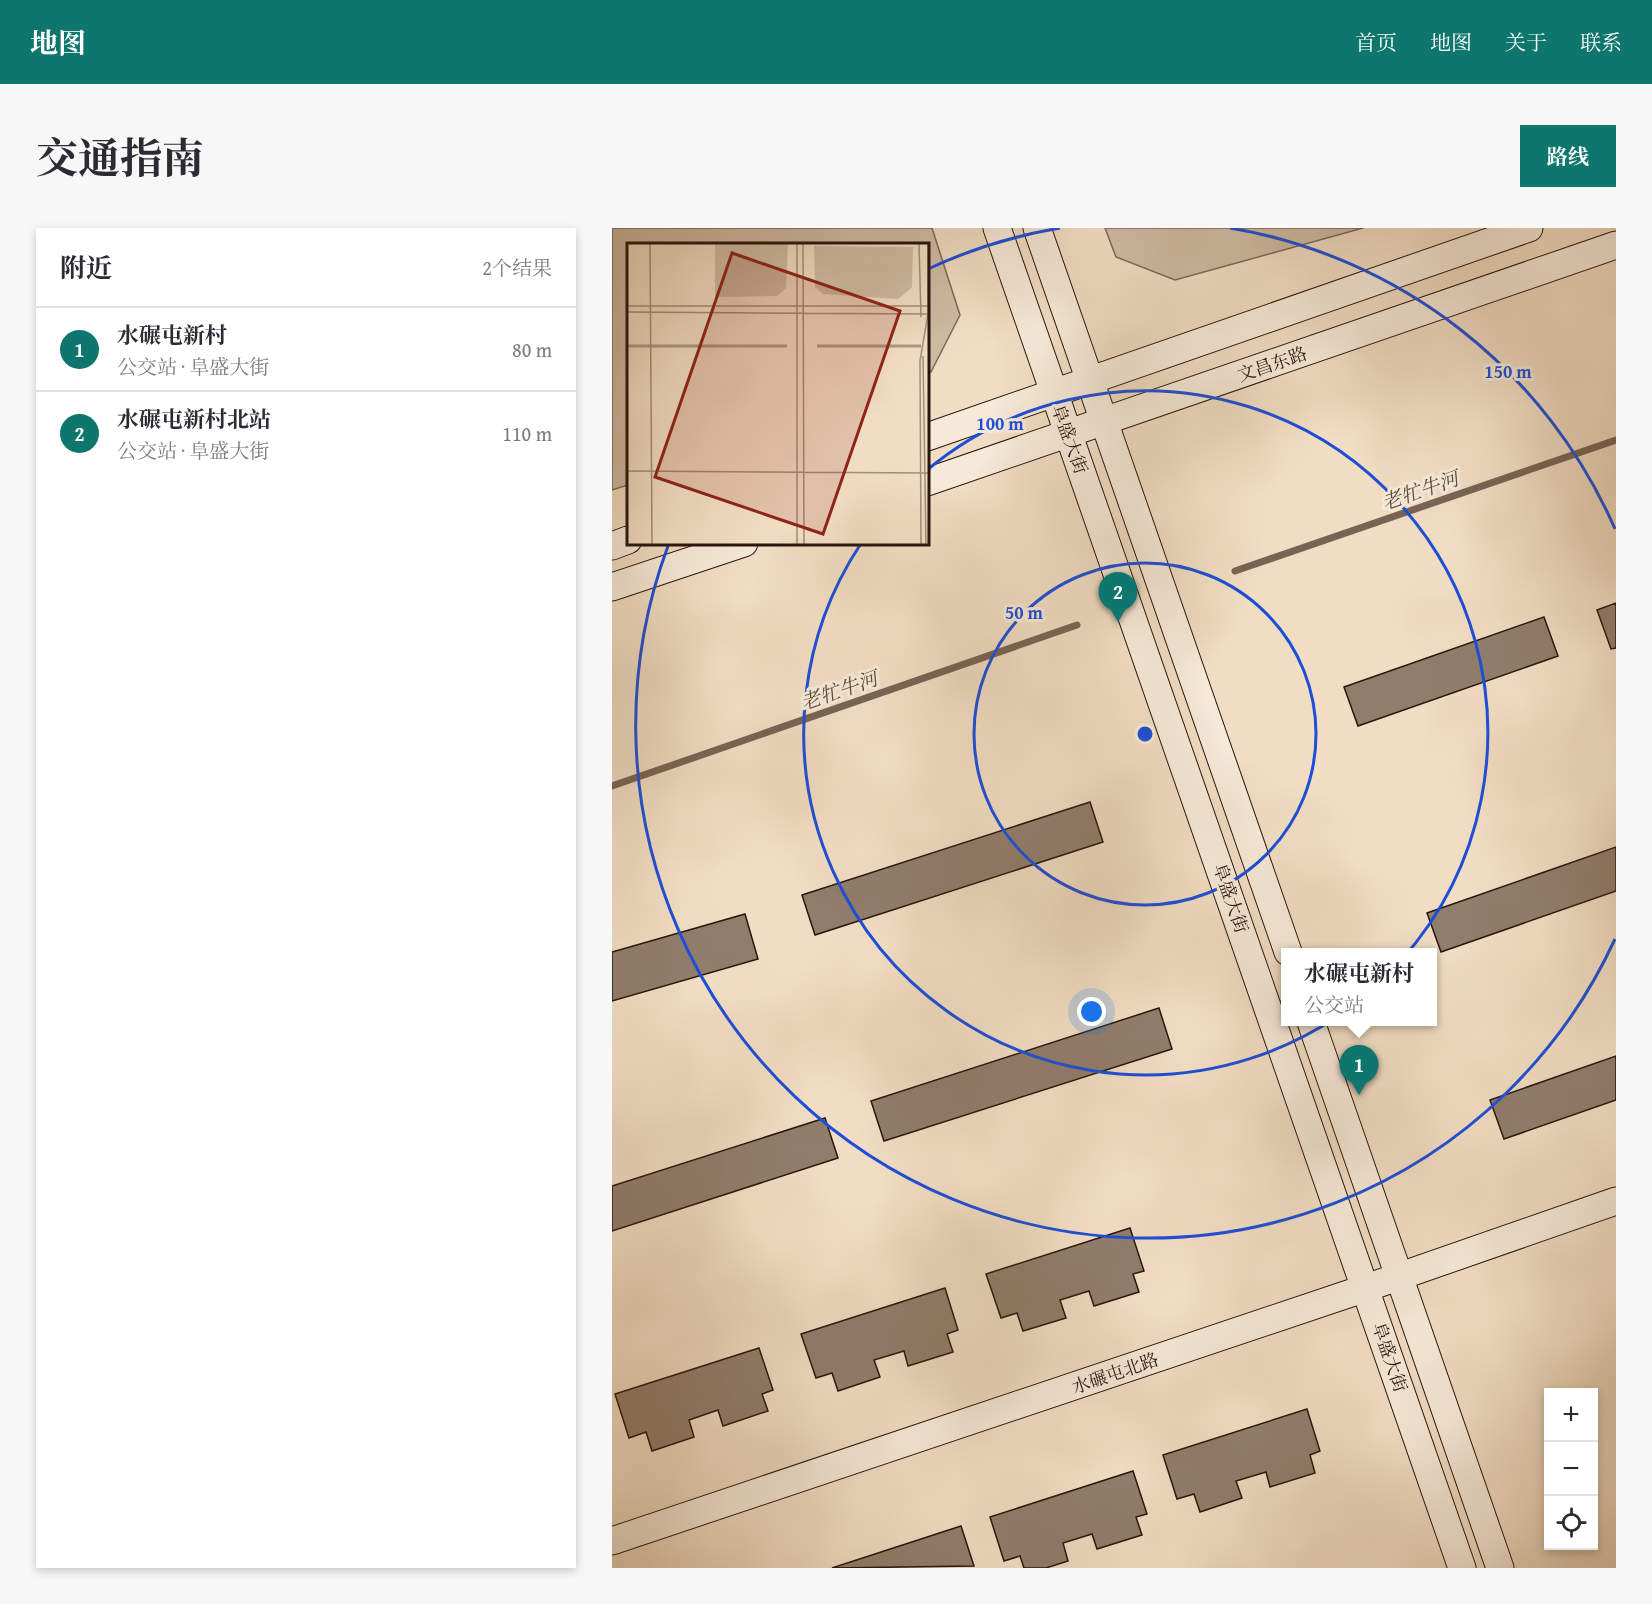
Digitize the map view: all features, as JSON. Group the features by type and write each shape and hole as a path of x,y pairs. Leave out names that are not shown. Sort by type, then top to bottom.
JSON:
{"main road":[{"name":"阜盛大街","path":"997,228 1462,1568"},
{"name":"阜盛大街","path":"1036,228 1287,948"},
{"path":"928,437 1528,228"},
{"name":"文昌东路","path":"928,482 1070,435 1616,245"},
{"path":"612,546 627,540"},
{"path":"612,587 741,544"},
{"name":"阜盛大街","path":"1312,1026 1500,1568"},
{"name":"水碾屯北路","path":"612,1541 1366,1288 1616,1201"}],"shaded area":[{"path":"612,228 932,228 960,315 931,372 928,374 928,243 627,243 627,485 612,490"},
{"path":"1105,228 1363,228 1175,280 1116,257"}],"building":[{"path":"1616,603 1616,648 1611,649 1597,610"},
{"path":"1544,617 1558,656 1358,726 1344,687"},
{"path":"1090,802 1103,842 815,935 802,895"},
{"path":"1616,847 1616,891 1441,952 1427,913"},
{"path":"745,914 758,959 612,1001 612,952"},
{"path":"1159,1008 1172,1049 884,1141 871,1101"},
{"path":"1616,1056 1616,1100 1504,1139 1490,1100"},
{"path":"825,1118 838,1158 612,1231 612,1186"},
{"path":"1130,1228 1144,1271 1133,1274 1139,1292 1094,1306 1089,1291 1060,1300 1066,1318 1023,1331 1017,1313 1001,1318 986,1274"},
{"path":"945,1288 958,1330 947,1334 953,1352 908,1366 904,1351 874,1360 880,1377 838,1391 832,1373 816,1378 801,1334"},
{"path":"759,1348 773,1390 762,1394 768,1411 723,1426 718,1410 689,1420 694,1437 652,1451 646,1432 629,1438 615,1394"},
{"path":"1307,1409 1320,1451 1310,1455 1315,1473 1270,1487 1266,1472 1236,1481 1242,1498 1200,1512 1194,1494 1177,1499 1163,1455"},
{"path":"1133,1471 1147,1514 1136,1517 1142,1535 1097,1549 1092,1534 1063,1543 1068,1561 1046,1568 1024,1568 1020,1556 1004,1561 990,1517"},
{"path":"961,1526 974,1566 832,1568"}],"waterway":[{"name":"老牤牛河","path":"1235,571 1616,440"},
{"name":"老牤牛河","path":"612,786 1077,625"}],"place":[{"name":"水碾屯新村北站","path":"1118,622"},
{"name":"水碾屯新村","path":"1359,1095"}]}
